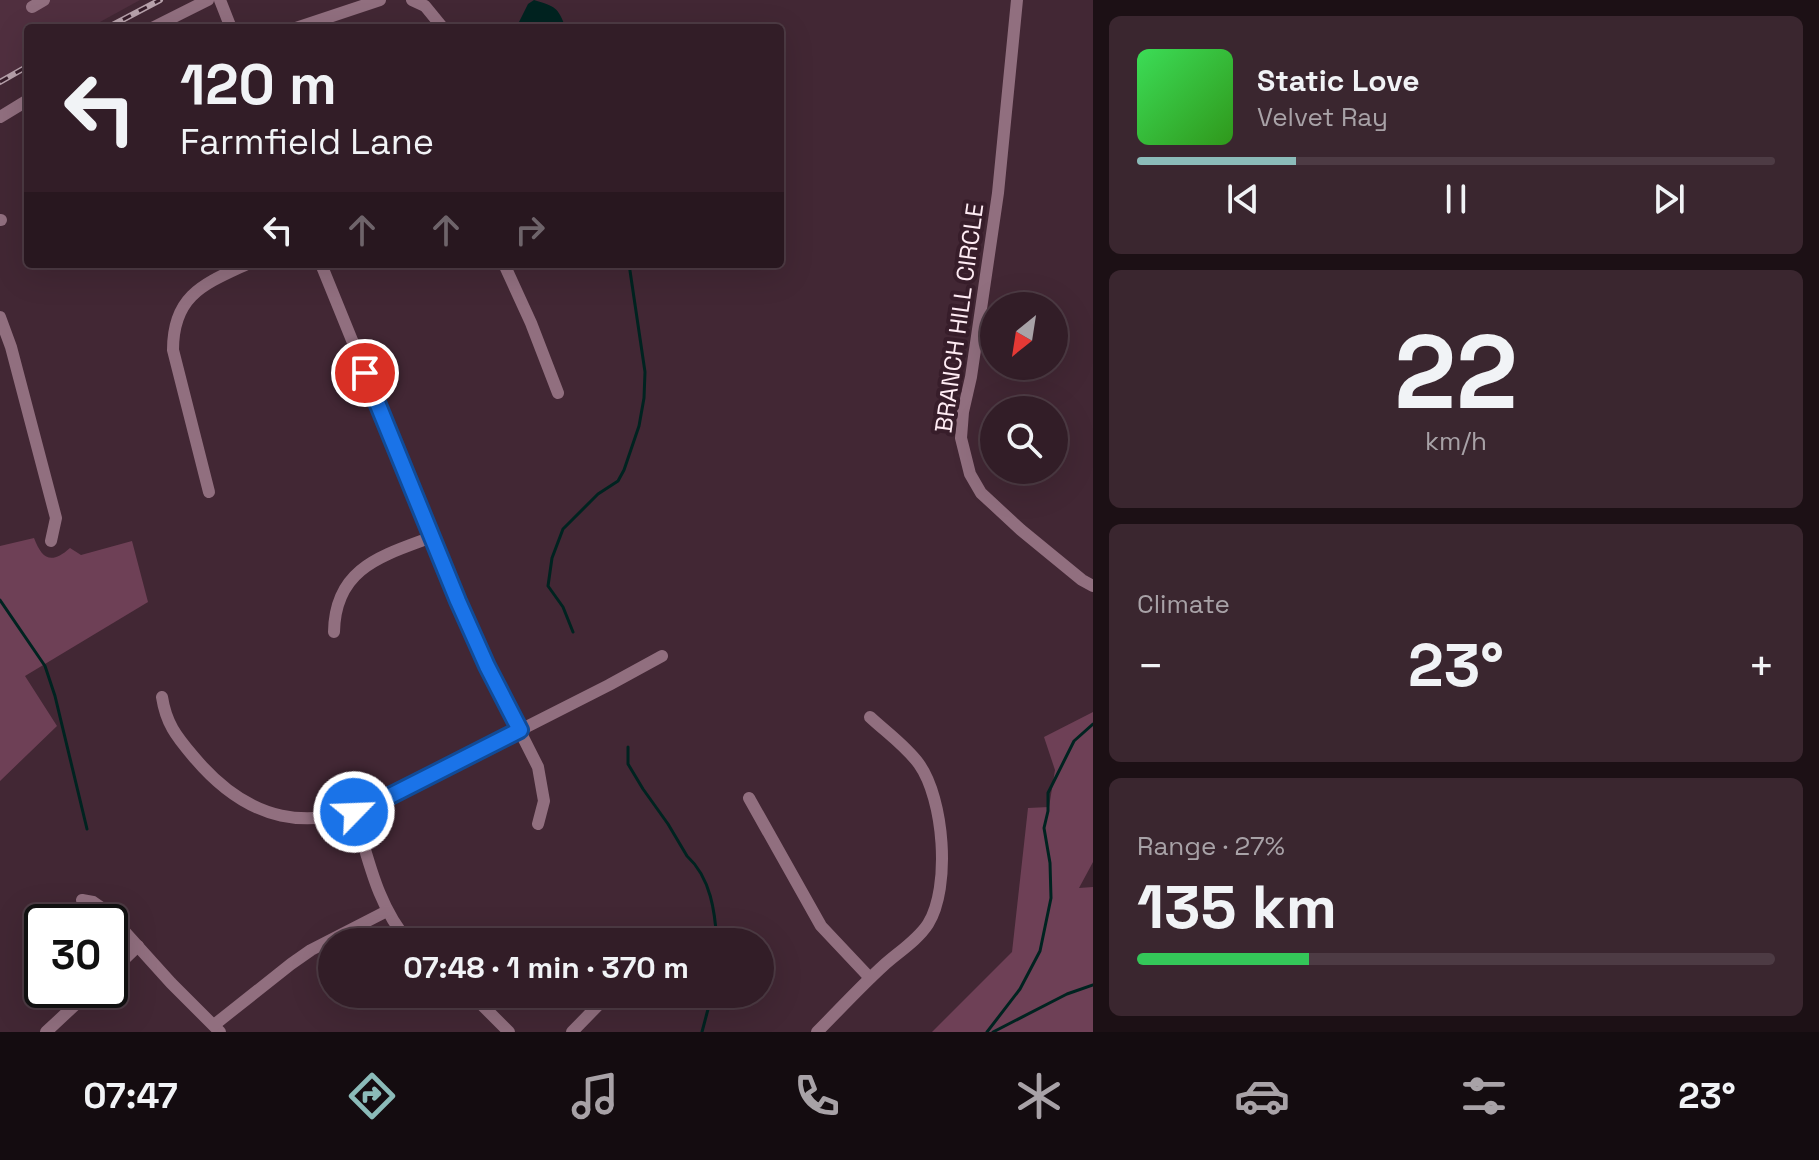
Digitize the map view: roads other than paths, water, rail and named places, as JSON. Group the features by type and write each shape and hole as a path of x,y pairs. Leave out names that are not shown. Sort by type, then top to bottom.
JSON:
{"street":[{"path":"32,7 44,0"},
{"path":"160,24 208,0"},
{"path":"220,0 229,24"},
{"path":"308,24 380,0"},
{"path":"412,0 425,6 440,24"},
{"name":"BRANCH HILL CIRCLE","path":"1017,0 998,193 961,438 970,474 981,493 1021,530 1093,586"},
{"path":"0,117 24,102"},
{"path":"209,492 173,350 173,336 180,313 193,294 205,284 239,268"},
{"path":"323,268 475,639 541,776 544,801 538,824"},
{"path":"506,268 558,393"},
{"path":"0,317 11,347 56,518 51,541"},
{"path":"334,632 340,599 353,577 379,557 432,537"},
{"path":"162,697 172,730 217,782 243,801 276,815 293,818 333,817 375,804 662,656"},
{"path":"817,1032 928,924 938,898 942,846 939,815 927,778 911,755 870,717"},
{"path":"749,798 821,926 870,978"},
{"path":"354,812 380,897 399,928"},
{"path":"82,900 102,907 217,1028 311,950 387,911"},
{"path":"128,956 138,946"},
{"path":"46,1032 72,1008"},
{"path":"485,1008 509,1032"},
{"path":"572,1032 595,1008"}],"waterway":[{"path":"573,632 563,607 548,586 552,558 563,529 598,494 618,481 639,426 644,398 645,372 630,268"},
{"path":"0,600 45,666 87,829"},
{"path":"987,1032 1020,989 1040,951 1051,898 1050,863 1044,828 1048,793 1074,741 1093,724"},
{"path":"628,747 628,764 702,874 713,907 715,928"},
{"path":"993,1032 1067,994 1093,985"},
{"path":"702,1032 708,1008"}],"railway":[{"path":"115,24 160,0"},
{"path":"0,82 24,68"}]}
